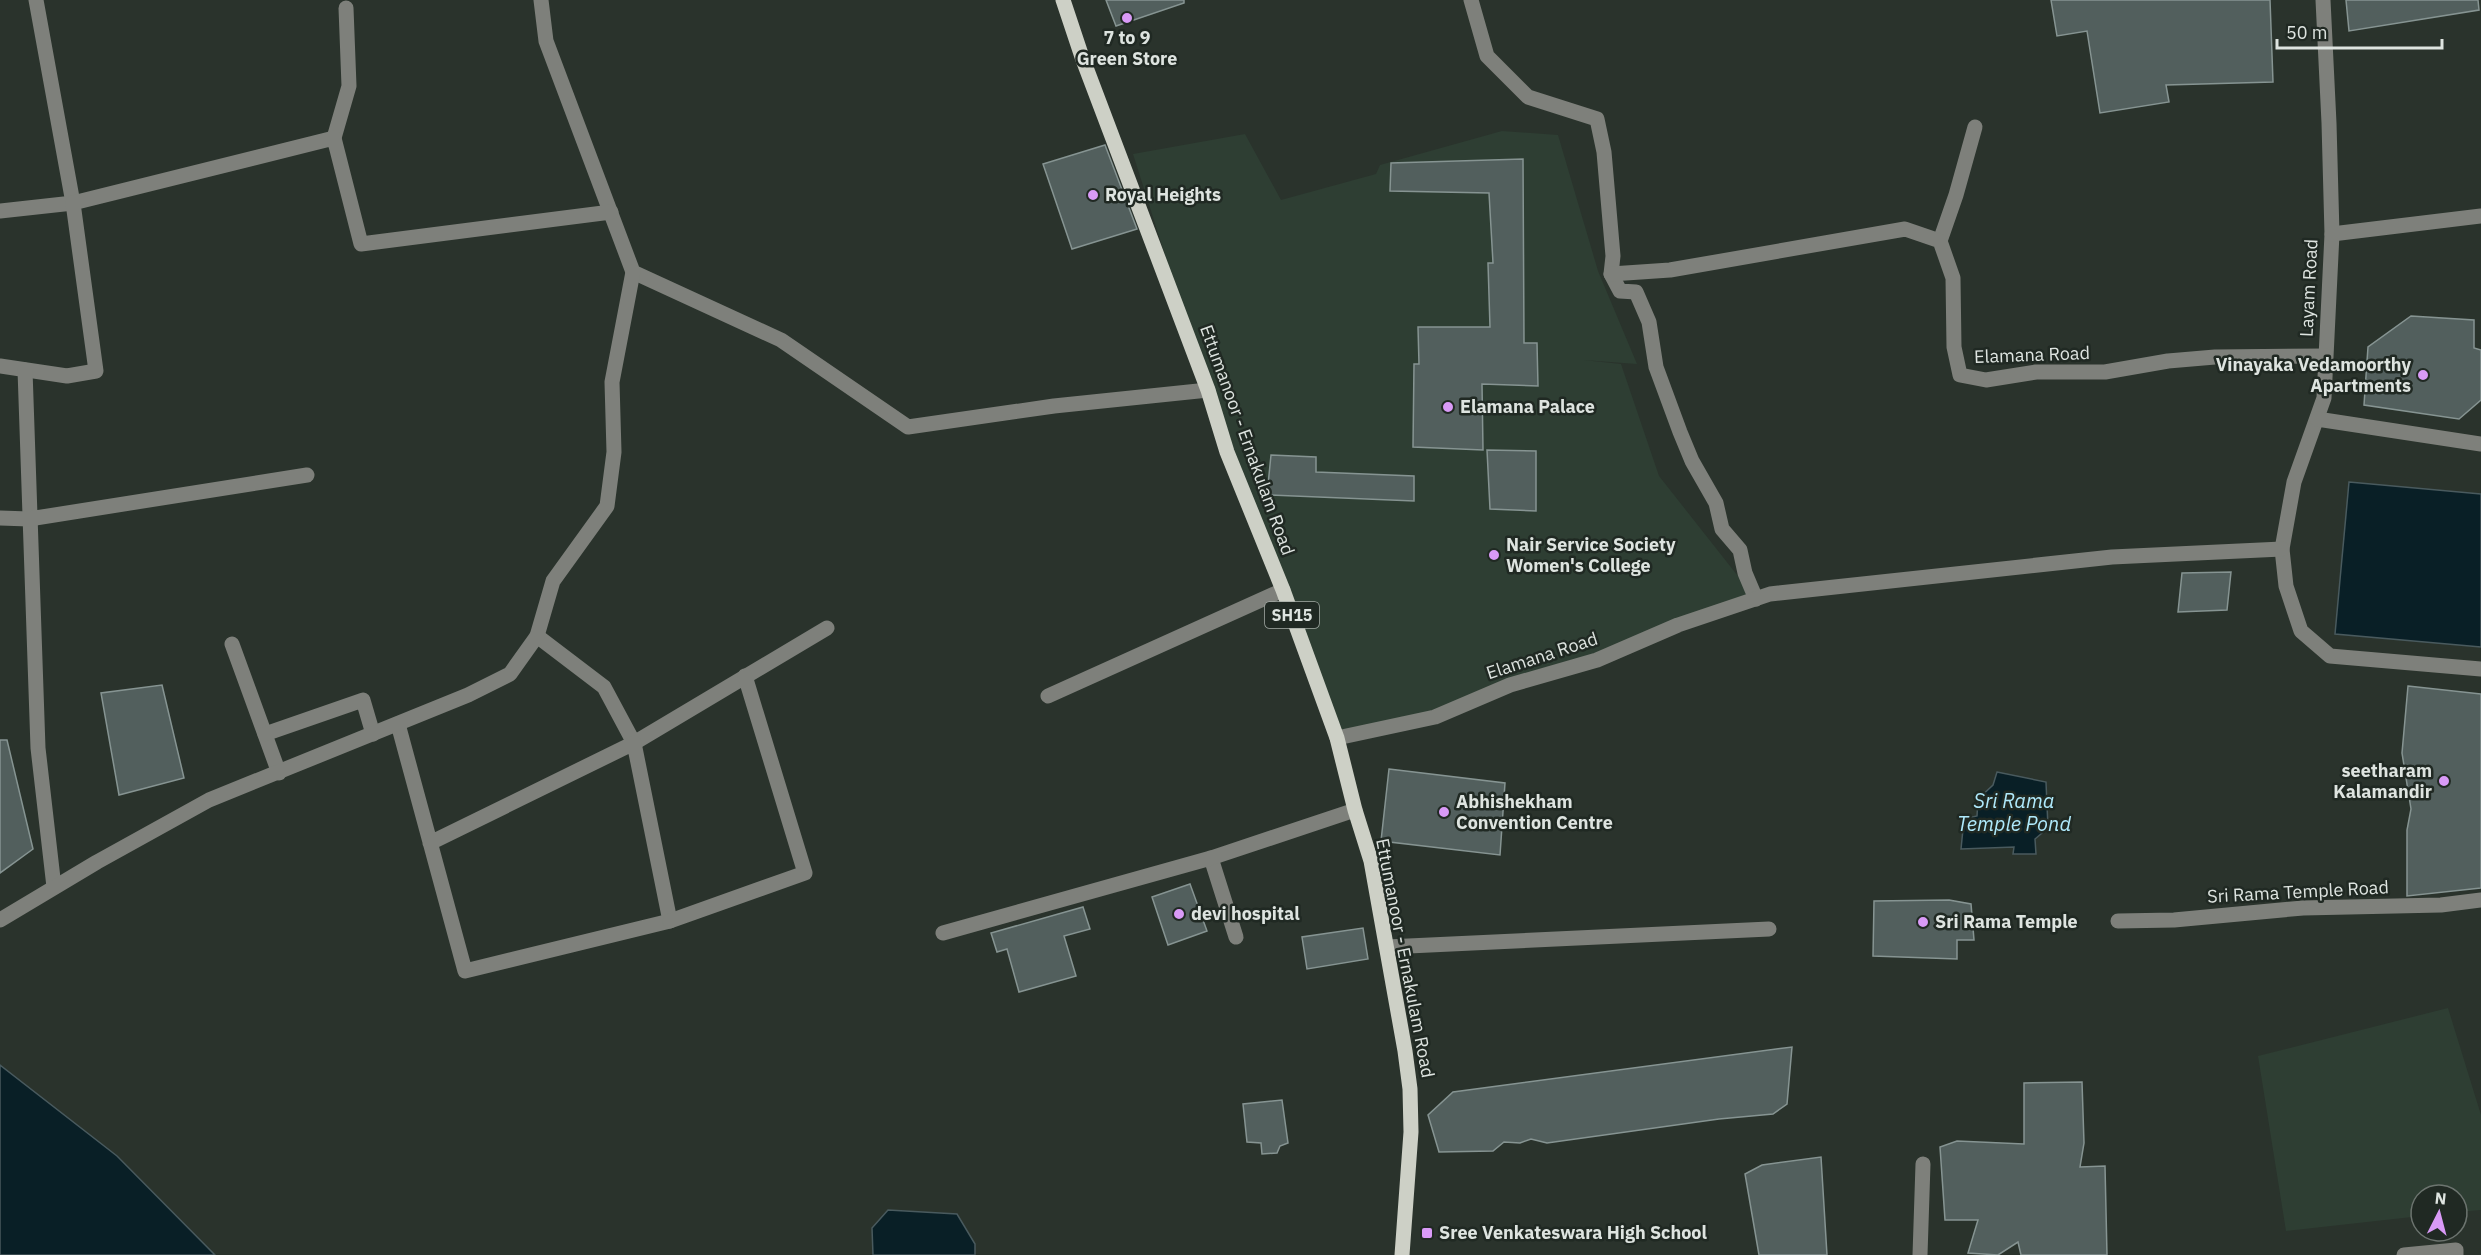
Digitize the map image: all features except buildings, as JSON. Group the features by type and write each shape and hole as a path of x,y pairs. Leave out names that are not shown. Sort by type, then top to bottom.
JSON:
{"main road":[{"name":"Ettumanoor - Ernakulam Road","path":"1063,0 1082,57 1208,390 1227,452 1283,590 1336,738 1371,861 1410,1089 1411,1132 1402,1255"}],"street":[{"path":"0,366 67,376 96,371 73,203 36,0"},
{"path":"0,920 209,800 468,695 510,674 537,636 553,580 607,506 614,452 612,382 633,272 546,41 541,0"},
{"path":"1470,0 1487,56 1528,97 1597,119 1604,152 1613,256 1611,274 1620,291 1636,292 1649,322 1656,367 1684,442 1716,503 1722,529 1740,550 1745,573 1756,599"},
{"name":"Layam Road","path":"2323,0 2330,123 2332,234 2324,398 2294,482 2282,549 2286,586 2301,631 2330,656 2481,669"},
{"path":"346,8 349,86 334,138 360,244 611,212"},
{"path":"1611,274 1671,270 1905,229 1940,241 1975,127"},
{"path":"0,211 73,203 334,138"},
{"path":"2332,234 2481,216"},
{"name":"Elamana Road","path":"1940,241 1953,278 1954,347 1960,375 1986,380 2036,372 2105,372 2168,361 2215,357 2325,356"},
{"path":"633,272 781,340 908,427 1054,406 1208,390"},
{"path":"25,370 38,748 54,887"},
{"path":"2316,419 2481,444"},
{"path":"0,518 29,519 307,475"},
{"name":"Elamana Road","path":"1336,738 1436,717 1510,685 1597,660 1678,625 1770,594 2112,556 2282,549"},
{"path":"1048,696 1283,590"},
{"path":"430,843 634,742 827,628"},
{"path":"537,636 604,687 634,742 670,921"},
{"path":"232,644 279,773"},
{"path":"398,724 465,971 670,921 805,873 745,676"},
{"path":"265,734 363,700 373,734"},
{"path":"943,933 1211,858 1355,810"},
{"path":"1211,858 1236,937"},
{"name":"Sri Rama Temple Road","path":"2118,921 2174,920 2303,908 2441,905 2481,900"},
{"path":"1387,947 1769,929"},
{"path":"1920,1255 1923,1164"},
{"path":"2404,1255 2456,1252"}],"shaded area":[{"path":"1502,131 1558,135 1598,271 1637,364 1583,360 1621,364 1659,476 1756,599 1435,717 1337,738 1231,463 1133,154 1245,134 1281,200 1376,174 1380,165"},
{"path":"2448,1008 2481,1115 2481,1210 2469,1211 2469,1183 2409,1183 2409,1217 2286,1231 2258,1056"}],"water":[{"path":"2349,482 2481,494 2481,647 2335,634"},
{"name":"Sri Rama Temple Pond","path":"1997,772 2046,782 2048,828 2035,839 2036,854 2013,854 2014,847 1961,849 1964,819 1977,816 1978,799 1993,785"},
{"path":"0,1065 117,1156 215,1255 0,1255"},
{"path":"888,1210 957,1214 975,1244 975,1255 873,1255 872,1228"}],"place":[{"name":"7 to 9 Green Store","path":"1127,18"},
{"name":"Royal Heights","path":"1093,195"},
{"name":"Vinayaka Vedamoorthy Apartments","path":"2423,375"},
{"name":"Elamana Palace","path":"1448,407"},
{"name":"Nair Service Society Women's College","path":"1494,555"},
{"name":"seetharam Kalamandir","path":"2444,781"},
{"name":"Abhishekham Convention Centre","path":"1444,812"},
{"name":"devi hospital","path":"1179,914"},
{"name":"Sri Rama Temple","path":"1923,922"},
{"name":"Sree Venkateswara High School","path":"1427,1233"}]}
